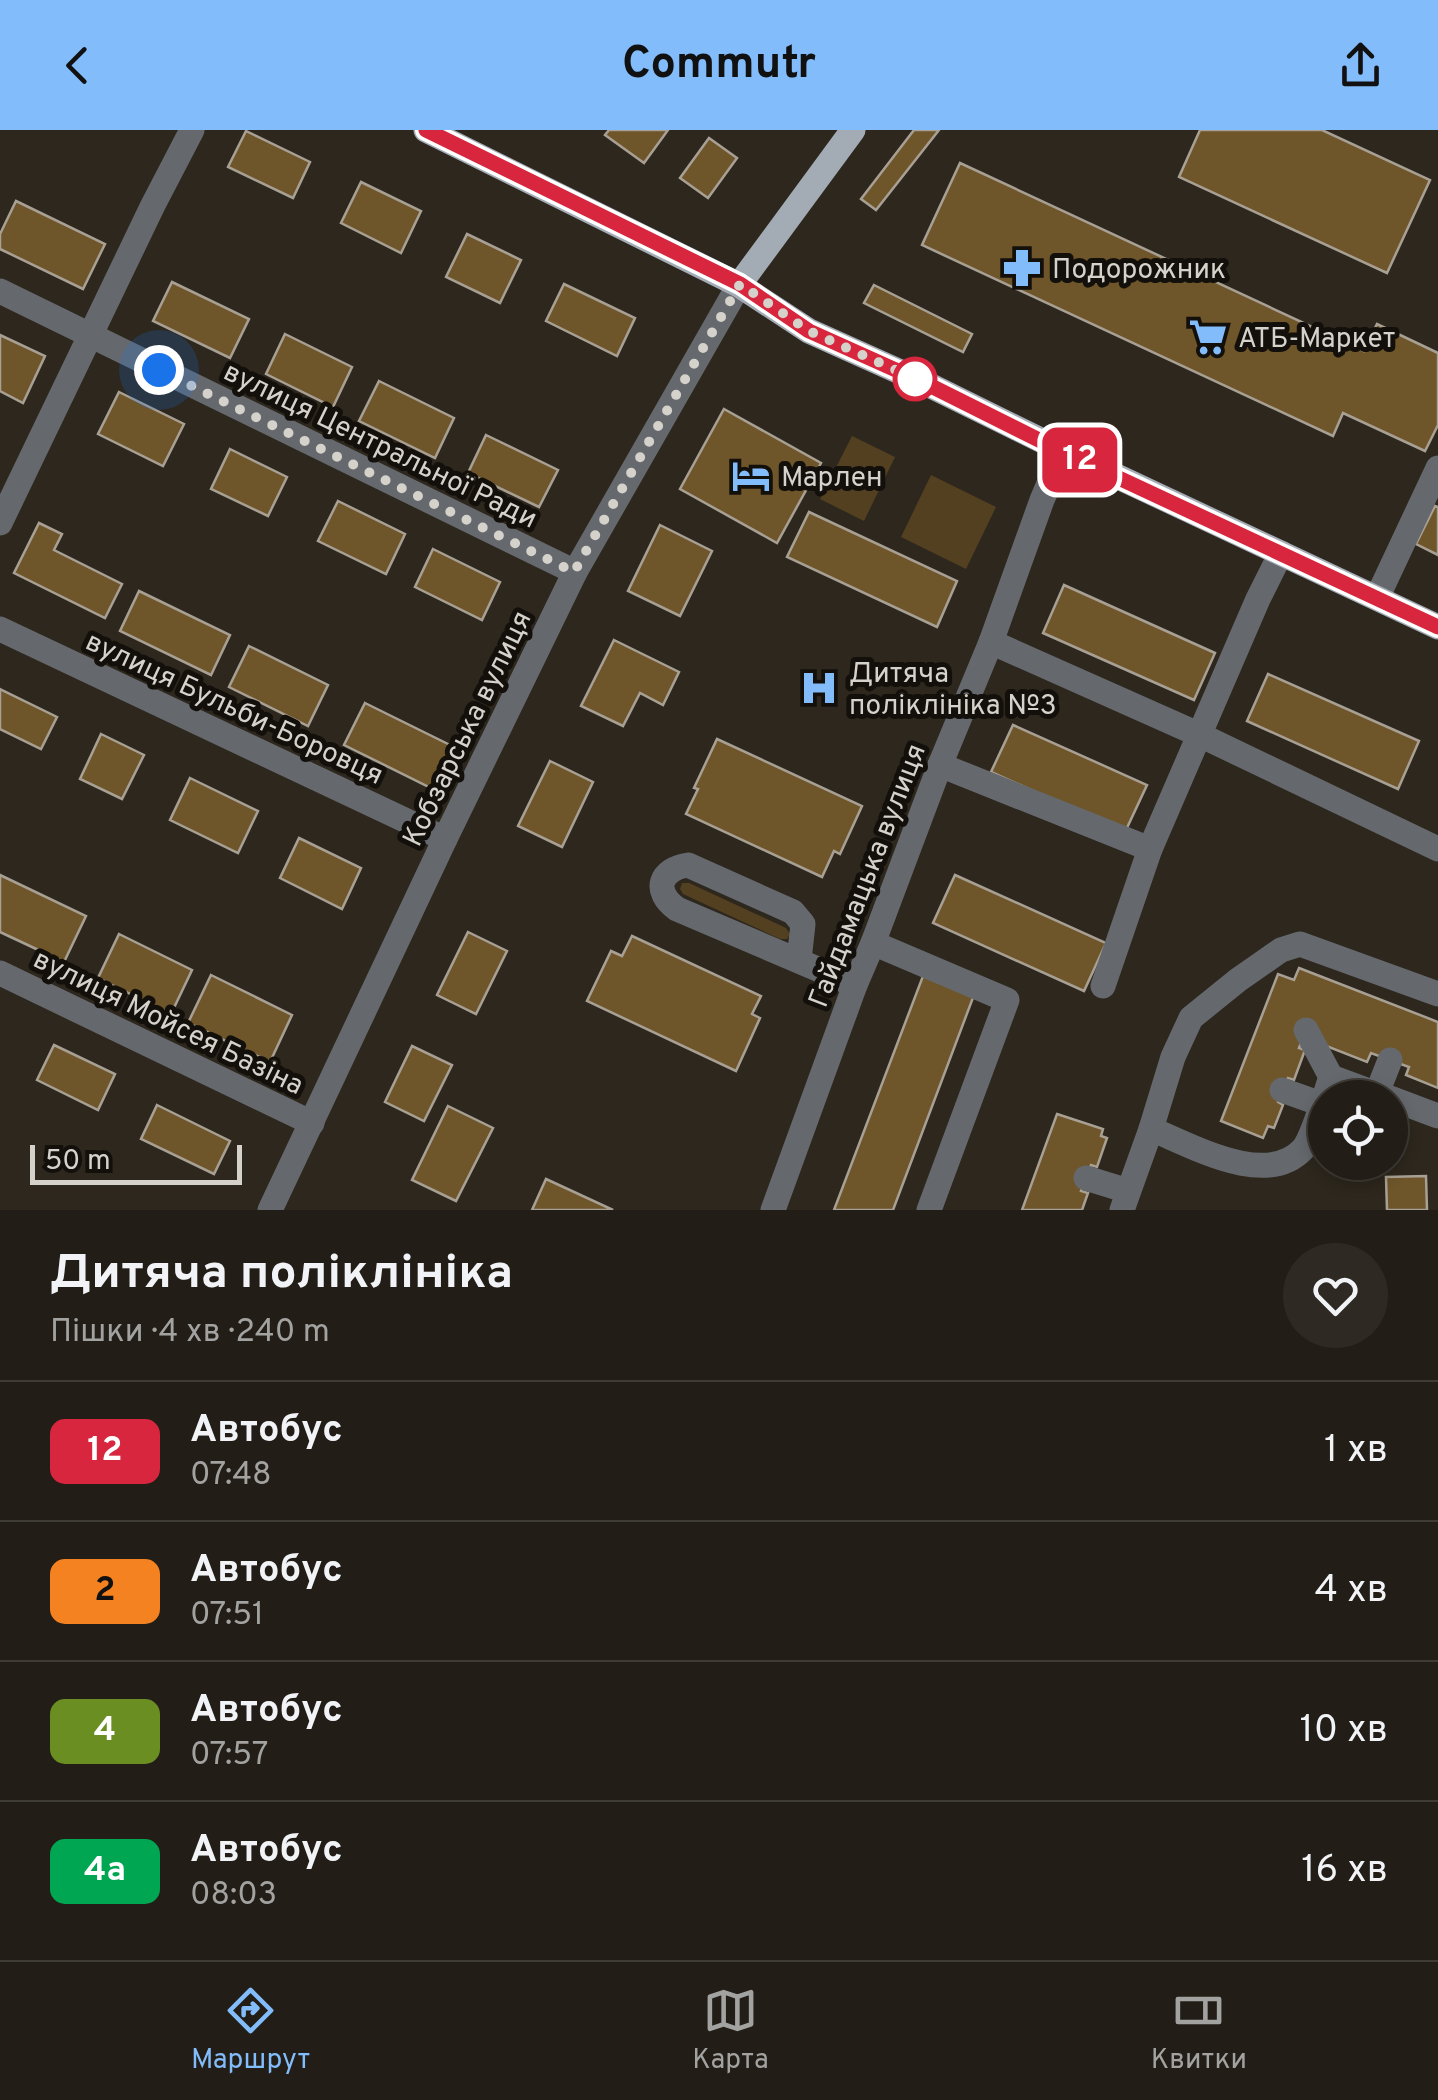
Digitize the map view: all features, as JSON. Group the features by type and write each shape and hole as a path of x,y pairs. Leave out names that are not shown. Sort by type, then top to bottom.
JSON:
{"main road":[{"path":"426,130 740,284 809,331 1438,627"},
{"path":"740,284 852,130"}],"street":[{"path":"0,524 192,130"},
{"name":"Кобзарська вулиця","path":"270,1210 574,572 740,284"},
{"name":"вулиця Центральної Ради","path":"0,290 574,572"},
{"name":"Гайдамацька вулиця","path":"773,1210 855,985 1063,452"},
{"path":"1376,598 1438,468"},
{"path":"1102,986 1150,849 1280,553"},
{"name":"вулиця Бульби-Боровця","path":"0,629 444,840"},
{"path":"991,642 1200,735 1438,849"},
{"path":"940,765 1150,849"},
{"path":"799,960 803,924 794,912 688,865 677,866 666,874 663,895 677,909 855,985"},
{"path":"874,943 1006,1000 929,1210"},
{"path":"1086,1178 1125,1201 1173,1057 1191,1018 1281,950 1300,944 1311,947 1438,994"},
{"name":"вулиця Мойсея Базіна","path":"0,973 312,1122"},
{"path":"1306,1030 1331,1077 1340,1080"},
{"path":"1387,1080 1390,1060"},
{"path":"1282,1090 1308,1099"},
{"path":"1408,1105 1438,1116"},
{"path":"1151,1129 1231,1161 1266,1167 1290,1159 1308,1140"}],"shaded area":[{"path":"852,436 895,457 864,521 820,499"},
{"path":"931,475 996,507 966,569 901,537"},
{"path":"682,883 786,928 790,934 787,939 780,939 683,894"}],"building":[{"path":"609,130 668,130 644,163 605,135"},
{"path":"914,130 939,130 876,210 861,199"},
{"path":"1200,130 1322,130 1430,180 1387,273 1179,177"},
{"path":"246,131 310,162 293,198 228,167"},
{"path":"709,138 737,158 708,198 680,178"},
{"path":"960,163 1364,351 1377,324 1438,353 1438,425 1425,451 1343,413 1333,436 922,245"},
{"path":"361,182 421,211 401,253 341,223"},
{"path":"16,201 105,244 83,289 0,249 0,234"},
{"path":"467,234 521,260 500,303 446,277"},
{"path":"172,282 249,319 230,358 153,321"},
{"path":"564,284 635,318 617,356 546,321"},
{"path":"874,285 972,334 963,352 864,303"},
{"path":"285,334 352,367 333,407 266,374"},
{"path":"0,335 45,356 23,403 0,391"},
{"path":"379,381 454,418 435,458 359,421"},
{"path":"119,392 184,424 163,466 98,434"},
{"name":"Марлен","path":"724,409 821,463 777,543 680,489"},
{"path":"486,435 558,470 539,507 468,473"},
{"path":"230,449 287,477 268,516 211,489"},
{"path":"338,501 405,534 386,574 318,541"},
{"path":"1435,506 1438,507 1438,555 1416,544"},
{"name":"Дитяча поліклініка №3","path":"809,512 957,581 937,627 787,557"},
{"path":"39,523 62,534 54,550 122,584 105,618 14,573"},
{"path":"660,525 712,551 680,616 628,591"},
{"path":"433,549 500,582 482,620 415,587"},
{"path":"1064,585 1215,653 1194,700 1043,633"},
{"path":"139,591 230,635 211,675 120,631"},
{"path":"614,640 679,672 663,705 640,693 623,726 581,706"},
{"path":"249,646 328,685 308,726 229,687"},
{"path":"1268,674 1419,741 1398,789 1247,721"},
{"path":"0,689 57,717 41,749 0,729"},
{"path":"365,703 452,746 431,788 344,745"},
{"path":"1013,725 1147,785 1125,832 991,772"},
{"path":"101,734 144,755 122,799 80,779"},
{"path":"717,739 862,806 840,854 834,851 822,877 686,814"},
{"path":"550,761 593,782 562,847 518,826"},
{"path":"190,778 258,811 238,853 170,820"},
{"path":"299,838 361,868 342,909 280,878"},
{"path":"0,875 86,916 64,962 0,932"},
{"path":"955,875 1106,943 1084,991 933,923"},
{"path":"468,932 507,951 476,1014 437,995"},
{"path":"119,934 192,970 171,1014 98,978"},
{"path":"632,936 761,996 752,1014 760,1018 736,1071 587,1001 611,951 622,956"},
{"path":"1299,968 1438,1022 1438,1088 1406,1075 1409,1067 1371,1053 1367,1062 1321,1044 1306,1030 1299,1048 1305,1050 1294,1080 1288,1078 1282,1090 1278,1102 1283,1105 1274,1128 1268,1126 1263,1138 1221,1121 1278,974 1294,980"},
{"path":"211,975 292,1015 270,1062 188,1023"},
{"path":"923,976 974,995 893,1210 834,1210"},
{"path":"54,1045 115,1074 98,1110 37,1080"},
{"path":"412,1046 452,1065 424,1121 385,1102"},
{"path":"157,1105 230,1141 214,1174 141,1139"},
{"path":"448,1106 493,1128 456,1201 412,1180"},
{"path":"1057,1114 1103,1129 1101,1136 1107,1138 1097,1167 1091,1165 1081,1191 1088,1193 1082,1210 1022,1210"},
{"path":"1408,1176 1426,1176 1427,1210 1387,1210 1386,1180 1408,1180"},
{"path":"546,1179 613,1210 532,1210"}],"bus line":[{"name":"12","path":"426,130 740,284 809,331 1438,627"}],"place":[{"name":"Подорожник","path":"1022,268"},
{"name":"АТБ-Маркет","path":"1208,337"},
{"name":"Марлен","path":"751,476"},
{"name":"Дитяча поліклініка №3","path":"819,688"}],"route":[{"path":"159,370 574,572 740,284 809,331 927,384 915,379"}]}
